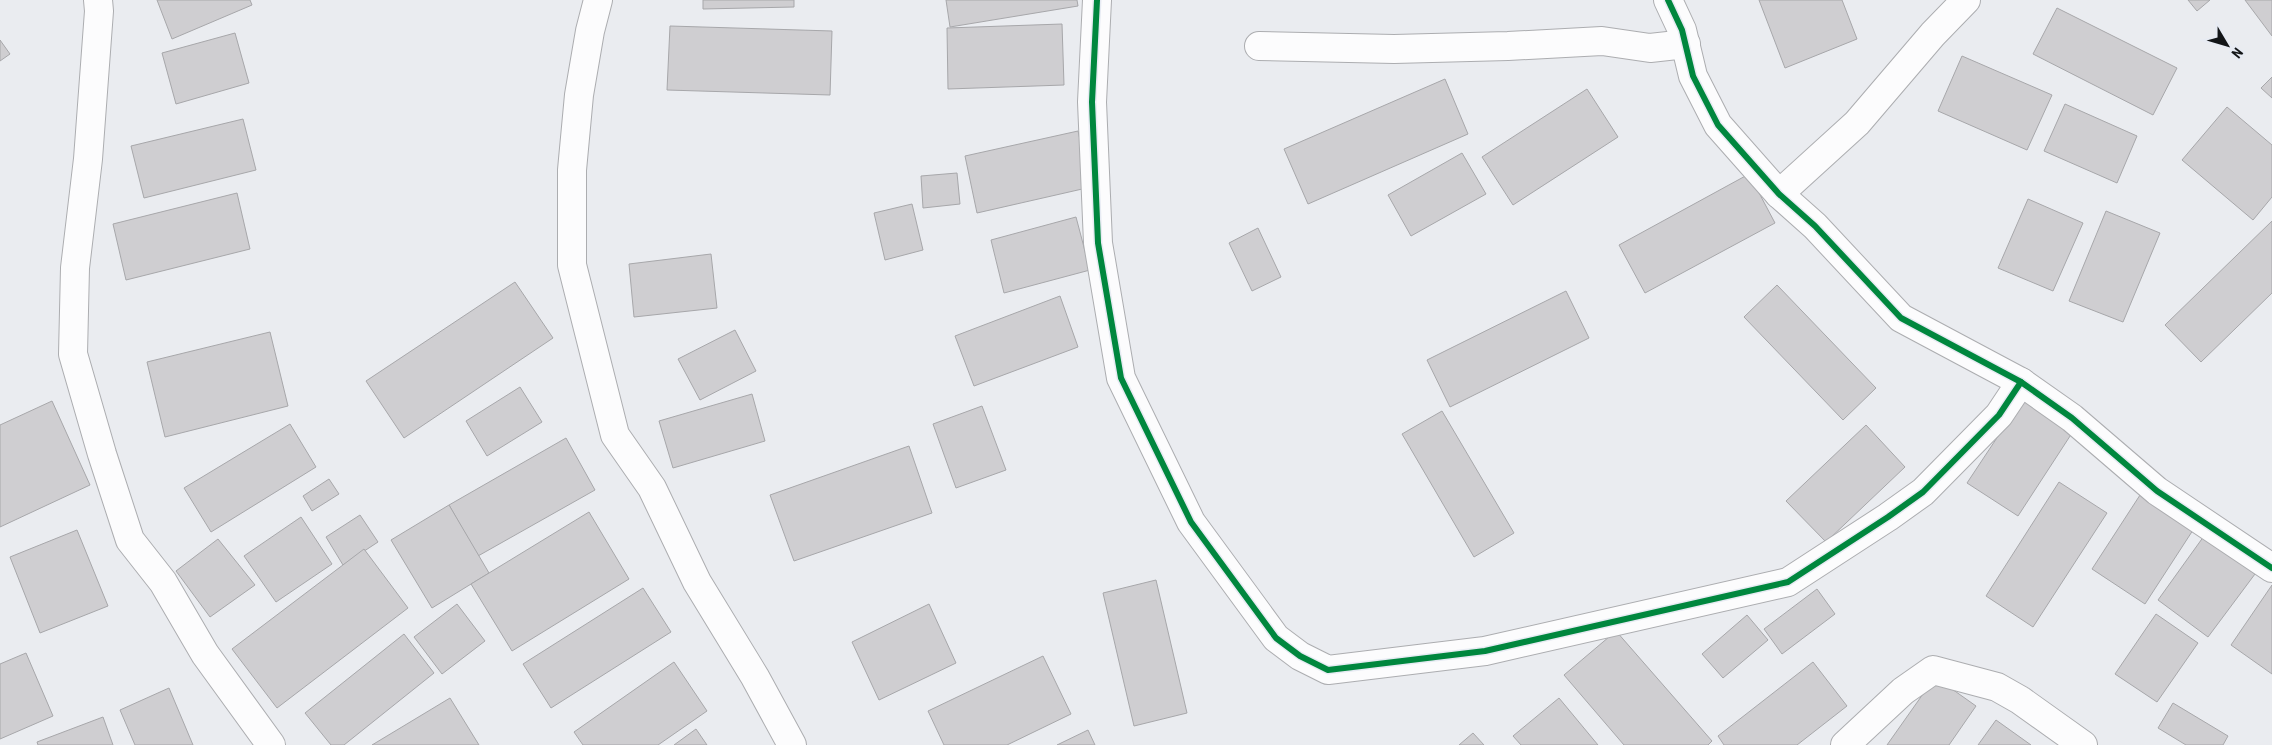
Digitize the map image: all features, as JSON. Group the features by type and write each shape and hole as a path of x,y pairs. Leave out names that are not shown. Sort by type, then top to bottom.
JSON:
{"street":[{"path":"98,0 99,10 88,159 75,268 73,354 102,454 130,540 163,582 205,654 271,745"},
{"path":"598,0 590,31 578,105 572,170 572,266 615,435 652,488 697,582 792,745"},
{"path":"1097,0 1092,102 1098,243 1121,378 1191,522 1276,638 1300,656 1328,670 1485,651 1788,582 1923,492 1999,415 2021,382"},
{"path":"1668,0 1682,30 1693,76 1718,125 1779,194 1815,226 1901,318 2021,382 2072,418 2157,491 2272,568"},
{"path":"1779,194 1857,123 1933,34 1966,0"},
{"path":"1259,46 1394,49 1602,41 1650,48 1686,44"},
{"path":"1846,745 1903,691 1933,670 1997,687 2020,700 2082,745"}],"building":[{"path":"157,0 250,0 252,5 172,39"},
{"path":"703,0 794,0 794,7 703,9"},
{"path":"946,0 1077,0 1078,6 950,27"},
{"path":"1759,0 1842,0 1857,39 1785,68"},
{"path":"2188,0 2210,0 2197,11"},
{"path":"2245,0 2272,0 2272,36"},
{"path":"2057,8 2177,68 2153,115 2033,54"},
{"path":"1062,24 1064,85 948,89 947,28"},
{"path":"670,26 832,31 830,95 667,90"},
{"path":"235,33 249,83 176,104 162,53"},
{"path":"0,40 10,54 0,61"},
{"path":"1962,56 2052,95 2027,150 1938,111"},
{"path":"2272,77 2272,98 2261,88"},
{"path":"1445,79 1468,134 1308,204 1284,149"},
{"path":"1587,89 1618,137 1513,205 1482,157"},
{"path":"2065,104 2137,136 2117,183 2044,151"},
{"path":"2227,107 2272,145 2272,197 2253,220 2182,160"},
{"path":"243,119 256,170 144,198 131,146"},
{"path":"1078,131 1091,187 977,213 965,156"},
{"path":"1462,153 1486,194 1411,236 1388,195"},
{"path":"957,173 960,204 923,208 921,176"},
{"path":"1749,174 1775,223 1645,293 1619,245"},
{"path":"237,193 250,249 126,280 113,224"},
{"path":"2028,199 2083,223 2053,291 1998,268"},
{"path":"912,204 923,250 885,260 874,213"},
{"path":"2106,211 2160,233 2123,322 2069,301"},
{"path":"1076,217 1090,270 1004,293 991,240"},
{"path":"2272,221 2272,293 2201,362 2165,325"},
{"path":"1258,228 1281,277 1252,291 1229,243"},
{"path":"711,254 717,308 634,317 629,264"},
{"path":"515,282 553,338 404,438 366,381"},
{"path":"1777,285 1876,388 1843,420 1744,317"},
{"path":"1566,291 1589,338 1450,407 1427,360"},
{"path":"1060,296 1078,347 974,386 955,336"},
{"path":"735,330 756,371 700,400 678,359"},
{"path":"270,332 288,406 165,437 147,362"},
{"path":"520,387 542,422 487,456 466,421"},
{"path":"752,394 765,441 673,468 659,421"},
{"path":"2024,397 2074,430 2018,516 1967,483"},
{"path":"52,401 90,485 0,527 0,425"},
{"path":"982,406 1006,470 956,488 933,424"},
{"path":"1442,411 1514,533 1474,557 1402,434"},
{"path":"290,424 316,467 211,532 184,488"},
{"path":"1866,425 1905,467 1826,542 1786,501"},
{"path":"566,438 595,490 478,556 449,505"},
{"path":"909,446 932,513 794,561 770,495"},
{"path":"329,479 339,494 312,511 303,496"},
{"path":"2059,482 2107,513 2033,627 1986,596"},
{"path":"2142,492 2195,527 2145,604 2092,569"},
{"path":"449,505 489,573 432,608 391,540"},
{"path":"589,512 629,579 512,651 471,584"},
{"path":"360,515 378,542 343,565 326,537"},
{"path":"301,517 332,564 276,602 244,556"},
{"path":"77,530 108,606 40,633 10,557"},
{"path":"2204,536 2255,574 2208,637 2158,600"},
{"path":"218,539 255,585 210,617 176,571"},
{"path":"364,549 408,608 277,708 232,649"},
{"path":"1156,580 1187,713 1134,726 1103,593"},
{"path":"2272,585 2272,674 2231,645"},
{"path":"643,588 671,632 551,708 523,664"},
{"path":"1817,589 1835,614 1782,654 1764,629"},
{"path":"457,604 485,641 442,674 414,637"},
{"path":"929,604 956,663 879,700 852,642"},
{"path":"2156,614 2198,643 2157,702 2115,674"},
{"path":"1747,615 1768,640 1723,678 1702,654"},
{"path":"1616,631 1712,741 1708,745 1624,745 1564,675"},
{"path":"404,634 434,673 344,745 331,745 305,713"},
{"path":"26,653 53,716 0,739 0,664"},
{"path":"1043,656 1071,714 1007,745 944,745 928,711"},
{"path":"674,662 707,711 658,745 583,745 574,732"},
{"path":"1813,662 1847,706 1797,745 1724,745 1718,736"},
{"path":"1935,677 1976,706 1949,745 1887,745"},
{"path":"169,688 193,745 135,745 120,710"},
{"path":"450,698 479,745 372,745"},
{"path":"1559,698 1598,745 1521,745 1513,736"},
{"path":"2173,703 2228,736 2223,745 2186,745 2158,728"},
{"path":"103,717 113,745 38,745 37,742"},
{"path":"1996,720 2031,745 1978,745"},
{"path":"696,729 707,745 674,745"},
{"path":"1088,730 1095,745 1057,745"},
{"path":"1473,733 1484,745 1459,745"}],"cycle path":[{"path":"1097,0 1092,102 1098,243 1121,378 1191,522 1276,638 1300,656 1328,670 1485,651 1788,582 1923,492 1999,415 2021,382"},
{"path":"1668,0 1682,30 1693,76 1718,125 1779,194 1815,226 1901,318 2021,382 2072,418 2157,491 2272,568"}]}
